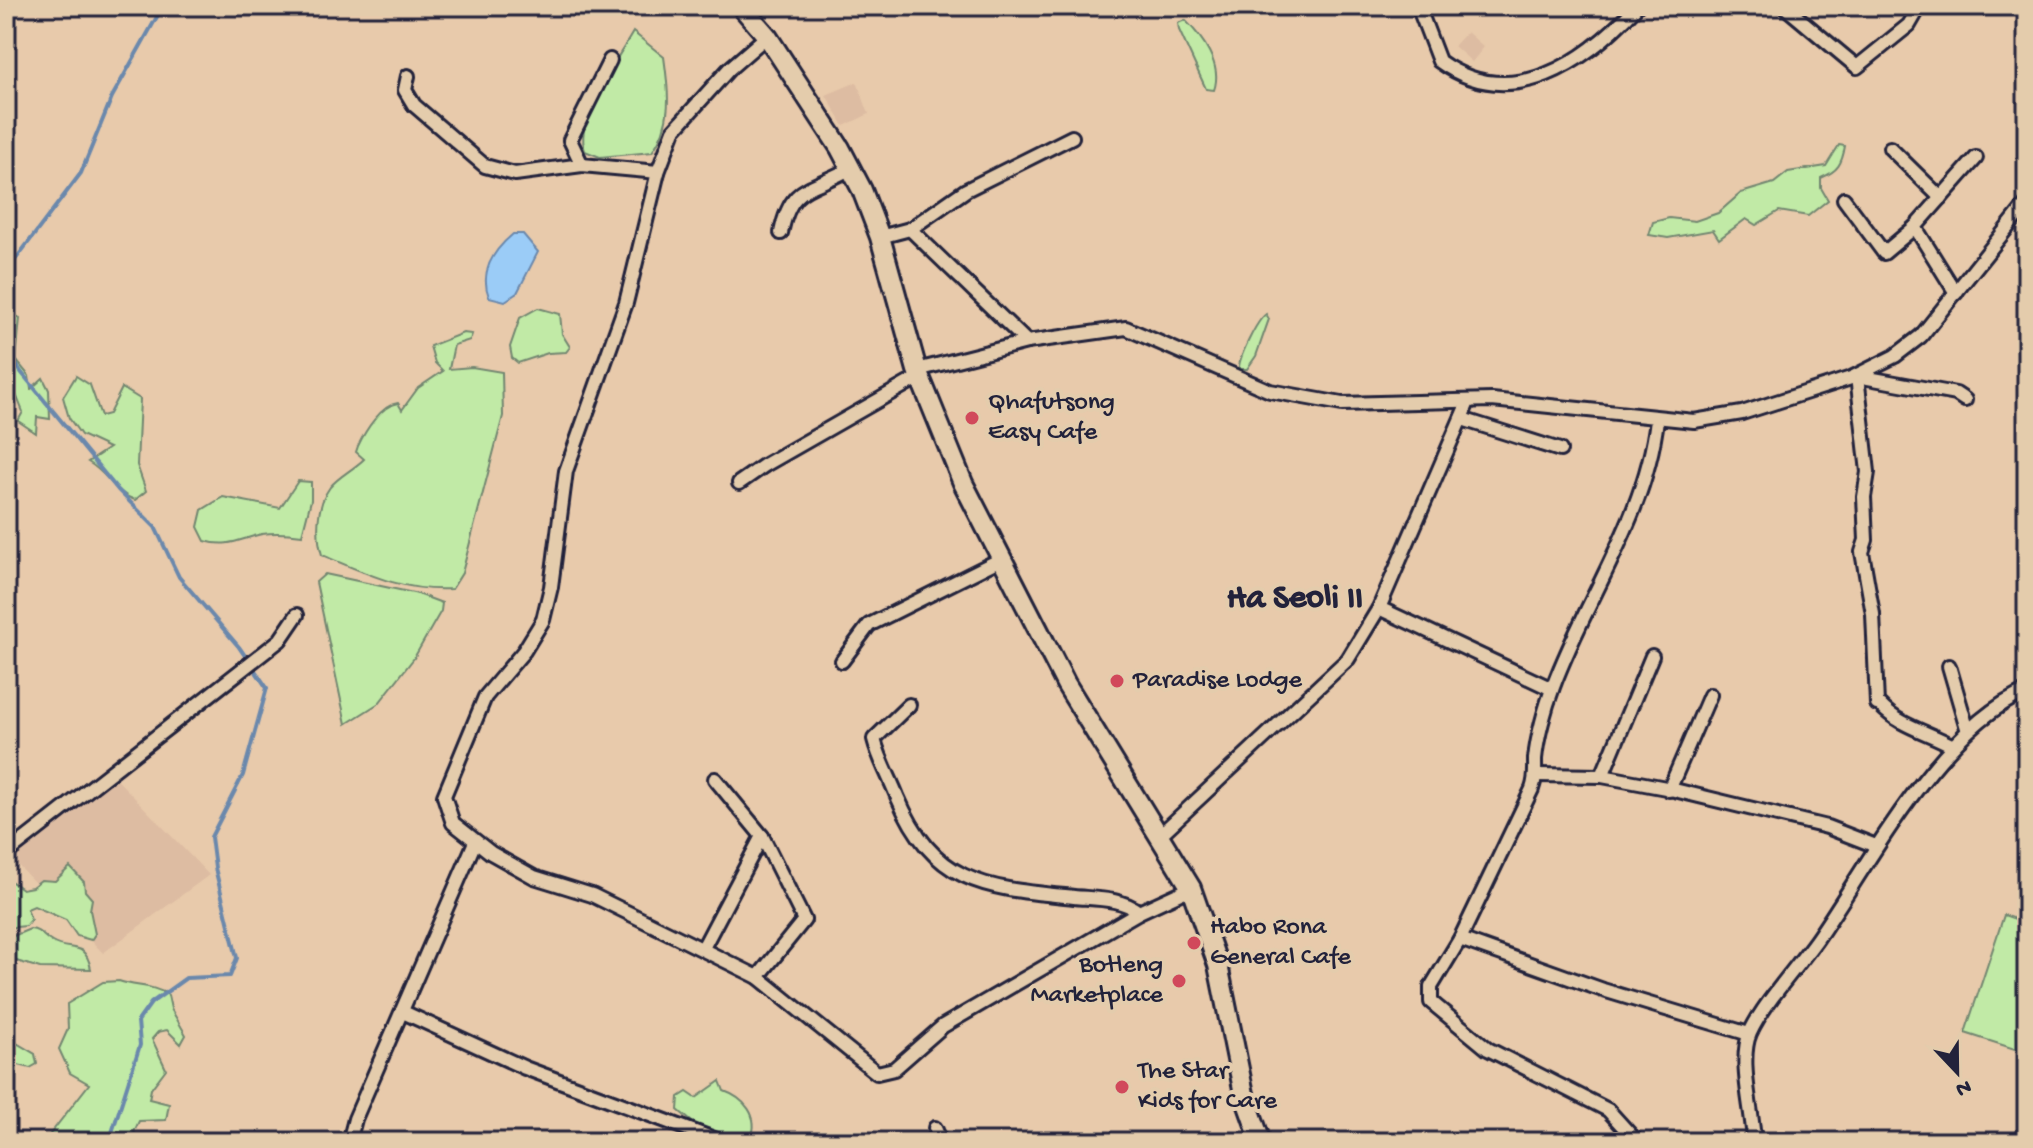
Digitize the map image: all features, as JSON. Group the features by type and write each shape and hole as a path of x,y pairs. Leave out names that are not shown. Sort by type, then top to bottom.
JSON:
{"main road":[{"path":"741,6 767,36 851,168 880,237 918,373 963,483 1066,684 1191,888 1218,965 1244,1094 1261,1142"}],"street":[{"path":"1418,6 1439,61 1464,74 1510,85 1530,82 1561,69 1618,27 1637,6"},
{"path":"1784,6 1857,67 1909,25 1920,6"},
{"path":"767,36 729,69 674,130 658,172 626,303 566,471 551,587 543,620 524,651 485,697 444,796 453,823 475,842 534,877 592,895 758,977 877,1073 886,1074 943,1026 1139,912 1191,888"},
{"path":"582,165 570,140 610,60"},
{"path":"408,76 405,90 414,105 485,166 521,174 582,165 658,172"},
{"path":"880,237 910,229 966,190 1072,137"},
{"path":"1890,148 1941,198"},
{"path":"1844,199 1884,253 1915,227 1976,158"},
{"path":"781,233 786,205 798,194 851,168"},
{"path":"739,483 918,373 1027,342 1126,328 1270,391 1342,404 1492,400 1694,421 1742,413 1857,376 1895,356 1921,336 2027,203"},
{"path":"1915,227 1956,293"},
{"path":"910,229 1027,342"},
{"path":"1857,376 1956,394 1965,400"},
{"path":"1857,376 1868,472 1864,497 1866,540 1862,552 1873,614 1878,704 1893,720 1929,732 1953,746"},
{"path":"1160,835 1348,659 1379,608 1468,402"},
{"path":"1462,419 1560,450"},
{"path":"1637,1142 1608,1110 1488,1049 1431,1002 1431,987 1460,939 1537,775 1535,758 1552,689 1638,502 1654,447 1657,419"},
{"path":"842,661 869,625 1003,558"},
{"path":"1379,608 1552,689"},
{"path":"6,854 280,640 297,615"},
{"path":"1602,776 1652,656"},
{"path":"1949,666 1967,728"},
{"path":"1754,1142 1747,1076 1749,1034 1819,936 1876,846 1967,728 2027,691"},
{"path":"1669,790 1710,695"},
{"path":"909,705 874,739 910,827 945,867 993,887 1106,900 1130,905 1139,912"},
{"path":"1537,775 1602,776 1669,790 1827,827 1876,846"},
{"path":"715,779 762,836 804,920 758,977"},
{"path":"703,948 762,836"},
{"path":"349,1142 355,1119 475,842"},
{"path":"1460,939 1603,990 1749,1034"},
{"path":"403,1012 525,1068 722,1142"},
{"path":"935,1128 941,1142"}],"shaded area":[{"path":"1467,32 1484,47 1472,62 1454,46"},
{"path":"857,82 869,114 844,126 826,95"},
{"path":"104,766 209,875 103,953 6,853 6,841 42,820"}],"green space":[{"path":"1185,20 1204,43 1213,61 1216,71 1214,90 1206,89 1179,30 1178,23"},
{"path":"633,32 664,57 668,107 663,130 652,152 600,157 585,151 585,123 598,90"},
{"path":"1839,145 1845,146 1841,162 1832,173 1821,178 1821,188 1828,200 1808,216 1779,211 1756,225 1746,219 1719,239 1713,230 1668,238 1649,235 1653,222 1669,218 1695,221 1718,213 1741,193 1774,183 1788,172 1826,166"},
{"path":"538,308 560,314 562,334 570,347 566,352 548,353 518,363 512,358 510,347 520,318"},
{"path":"6,310 20,318 16,360 29,376 31,389 43,378 49,390 50,419 37,417 36,433 18,421 23,412 17,397 12,404 6,401"},
{"path":"1266,314 1269,319 1256,356 1247,369 1239,369 1249,340"},
{"path":"463,333 472,334 470,340 454,345 449,369 472,367 502,372 503,416 462,573 452,589 401,584 322,555 318,520 330,487 364,459 356,452 358,446 380,414 398,403 402,410 418,388 443,371 435,363 430,346"},
{"path":"76,376 90,385 101,416 109,414 122,388 140,399 137,465 146,491 135,500 122,493 88,462 109,448 81,435 69,418 63,397"},
{"path":"298,481 311,482 311,500 302,535 272,533 227,543 205,541 198,527 202,510 223,497 280,508"},
{"path":"325,574 418,594 442,603 441,611 414,658 379,703 346,724 316,582"},
{"path":"70,867 84,882 85,891 92,899 90,910 95,934 91,940 77,936 66,920 34,906 27,909 31,920 26,926 6,928 6,878 22,889 32,887 41,880 55,881"},
{"path":"2004,915 2027,923 2027,1053 1965,1033"},
{"path":"30,929 59,945 81,950 91,969 40,968 6,958 6,939"},
{"path":"119,981 157,989 168,995 171,1009 186,1035 181,1044 167,1030 158,1032 152,1039 166,1069 151,1089 149,1099 169,1104 166,1120 139,1121 134,1132 141,1142 44,1142 89,1084 70,1073 59,1049 68,1029 67,1004 103,982"},
{"path":"6,1030 15,1042 35,1054 37,1064 30,1068 10,1063 6,1055"},
{"path":"720,1081 724,1091 744,1103 752,1115 751,1138 726,1140 698,1127 678,1110 679,1097 687,1092 696,1098"}],"water":[{"path":"513,234 523,234 538,252 517,293 505,301 489,297 486,278 494,254"}],"waterway":[{"path":"6,272 81,173 112,97 163,6"},
{"path":"6,348 21,372 118,490 155,527 179,577 239,647 267,688 243,775 211,837 215,868 237,958 230,976 186,978 151,1003 138,1021 140,1045 109,1142"}],"place":[{"name":"Qhafutsong Easy Cafe","path":"972,418"},
{"name":"Paradise Lodge","path":"1117,681"},
{"name":"Habo Rona General Cafe","path":"1194,943"},
{"name":"Botleng Marketplace","path":"1179,981"},
{"name":"The Star Kids for Care","path":"1122,1087"}],"district":[{"name":"Ha Seoli II","path":"1295,600"}]}
